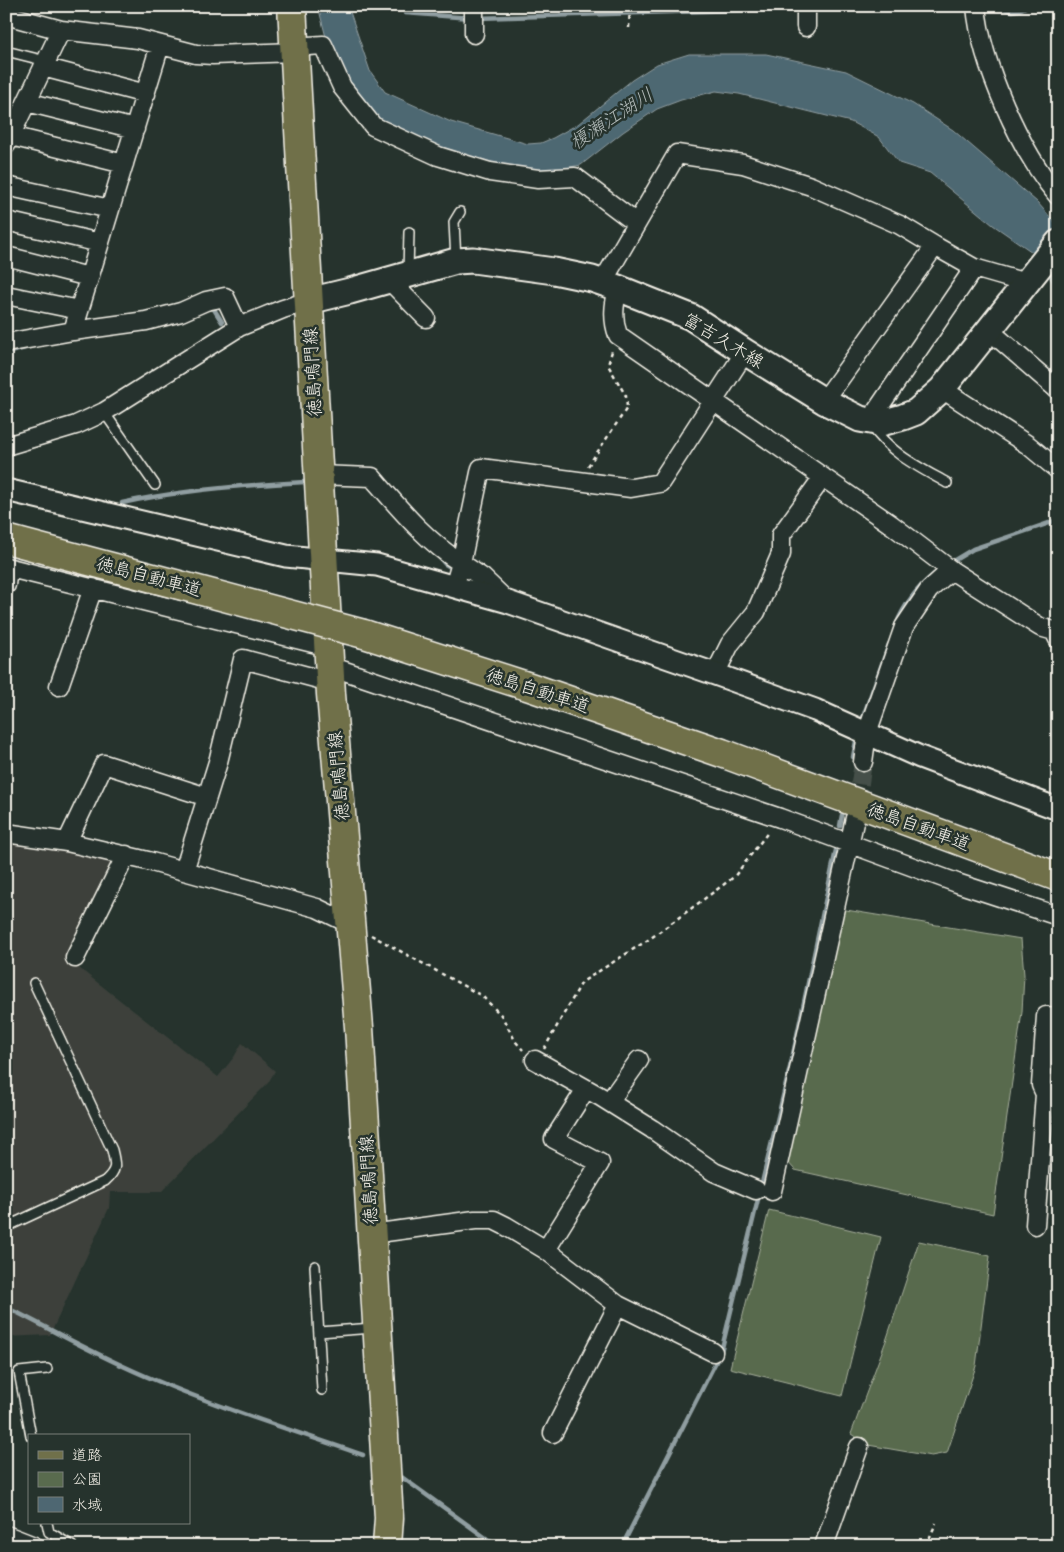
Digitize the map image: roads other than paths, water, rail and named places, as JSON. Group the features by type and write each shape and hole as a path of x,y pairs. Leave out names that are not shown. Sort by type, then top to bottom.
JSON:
{"main road":[{"name":"徳島鳴門線","path":"292,6 323,561 359,1027 389,1518 387,1546"},
{"path":"871,422 890,421 916,412 942,389 1058,243"},
{"name":"富吉久木線","path":"309,301 456,261 473,260 554,271 610,286 691,318 824,400 854,417 871,422"},
{"name":"徳島自動車道","path":"6,539 364,634 530,687 722,753 1058,877"}],"street":[{"path":"976,6 977,18 987,56 1000,94 1025,148 1058,196"},
{"path":"6,15 60,30 138,39 196,54 213,55 323,45 342,87 373,126 438,156 490,172 538,179 575,177 636,223"},
{"path":"60,30 26,102 13,117 8,140 124,164"},
{"path":"74,331 160,45"},
{"path":"44,64 146,94"},
{"path":"26,102 135,129"},
{"path":"1026,283 974,268 900,225 811,186 743,164 677,154 636,223 610,286 615,302 614,324 618,335 892,524 947,567 1040,627 1054,631 1058,639"},
{"path":"6,186 110,209"},
{"path":"6,221 100,243"},
{"path":"824,400 935,246"},
{"path":"6,256 89,277"},
{"path":"871,422 877,410 974,268"},
{"path":"399,278 426,318"},
{"path":"6,294 80,310"},
{"path":"6,344 74,331 146,321 181,312 206,301 225,297 239,327"},
{"path":"6,446 76,425 104,412 239,327 283,309 309,301"},
{"path":"989,330 1058,390"},
{"path":"458,573 481,468 631,488 660,483 744,352"},
{"path":"942,389 1028,445 1058,470"},
{"path":"318,475 372,477 407,517 442,551 458,573 508,602 815,710 920,757 1058,808"},
{"path":"715,674 730,644 756,612 781,554 781,535 823,477"},
{"path":"6,490 286,556 458,573"},
{"path":"6,585 7,567 93,588 330,665 780,818 958,883 1058,916"},
{"path":"863,762 867,733 904,627 947,567"},
{"path":"59,686 93,588"},
{"path":"184,871 218,762 243,659 330,665"},
{"path":"67,842 104,764 207,796"},
{"path":"535,1060 652,1129 714,1172 764,1190 855,818"},
{"path":"6,833 67,842 126,855 317,908 350,924"},
{"path":"75,958 126,855"},
{"path":"1035,1225 1044,1094 1041,1086 1046,1016 1058,1016"},
{"path":"608,1102 639,1060"},
{"path":"546,1250 600,1163 554,1139 586,1089"},
{"path":"371,1234 475,1220 494,1220 546,1250 618,1305 713,1352"},
{"path":"553,1434 618,1305"},
{"path":"824,1546 859,1446"},
{"path":"6,1535 34,1546"}],"lane":[{"path":"6,51 44,64"},
{"path":"456,261 454,222 460,212"},
{"path":"399,278 410,232"},
{"path":"104,412 155,485"},
{"path":"871,422 881,440 901,457 947,483"},
{"path":"6,1227 105,1181 114,1173 115,1164 112,1150 34,984"},
{"path":"315,1266 322,1390"},
{"path":"319,1332 377,1328"},
{"path":"31,1434 19,1372 47,1369"},
{"path":"47,1524 49,1532 72,1546"}],"water":[{"name":"榎瀬江湖川","path":"318,6 348,6 370,71 385,92 451,122 528,144 541,143 553,138 578,124 632,80 657,64 689,54 766,54 846,71 913,104 953,130 1037,202 1058,226 1058,293 1047,272 1051,265 993,225 930,173 899,163 879,137 851,122 739,94 716,91 681,100 657,109 623,132 581,165 554,170 522,172 431,145 394,129 363,108 328,45"}],"waterway":[{"path":"811,7 840,6"},
{"path":"1000,6 1014,11 1027,6"},
{"path":"479,18 803,8"},
{"path":"405,13 471,18"},
{"path":"210,307 212,306 222,322"},
{"path":"6,353 29,347"},
{"path":"122,503 213,489 305,482"},
{"path":"948,564 973,549 1058,520"},
{"path":"439,557 445,564 454,569"},
{"path":"896,625 912,597 934,574"},
{"path":"863,717 889,644"},
{"path":"853,757 856,741"},
{"path":"840,826 842,815"},
{"path":"622,1546 721,1352 792,1059 836,850"},
{"path":"6,1308 137,1373 233,1410 363,1455"},
{"path":"403,1478 497,1546"}],"tunnel":[{"path":"856,811 863,762"}]}
